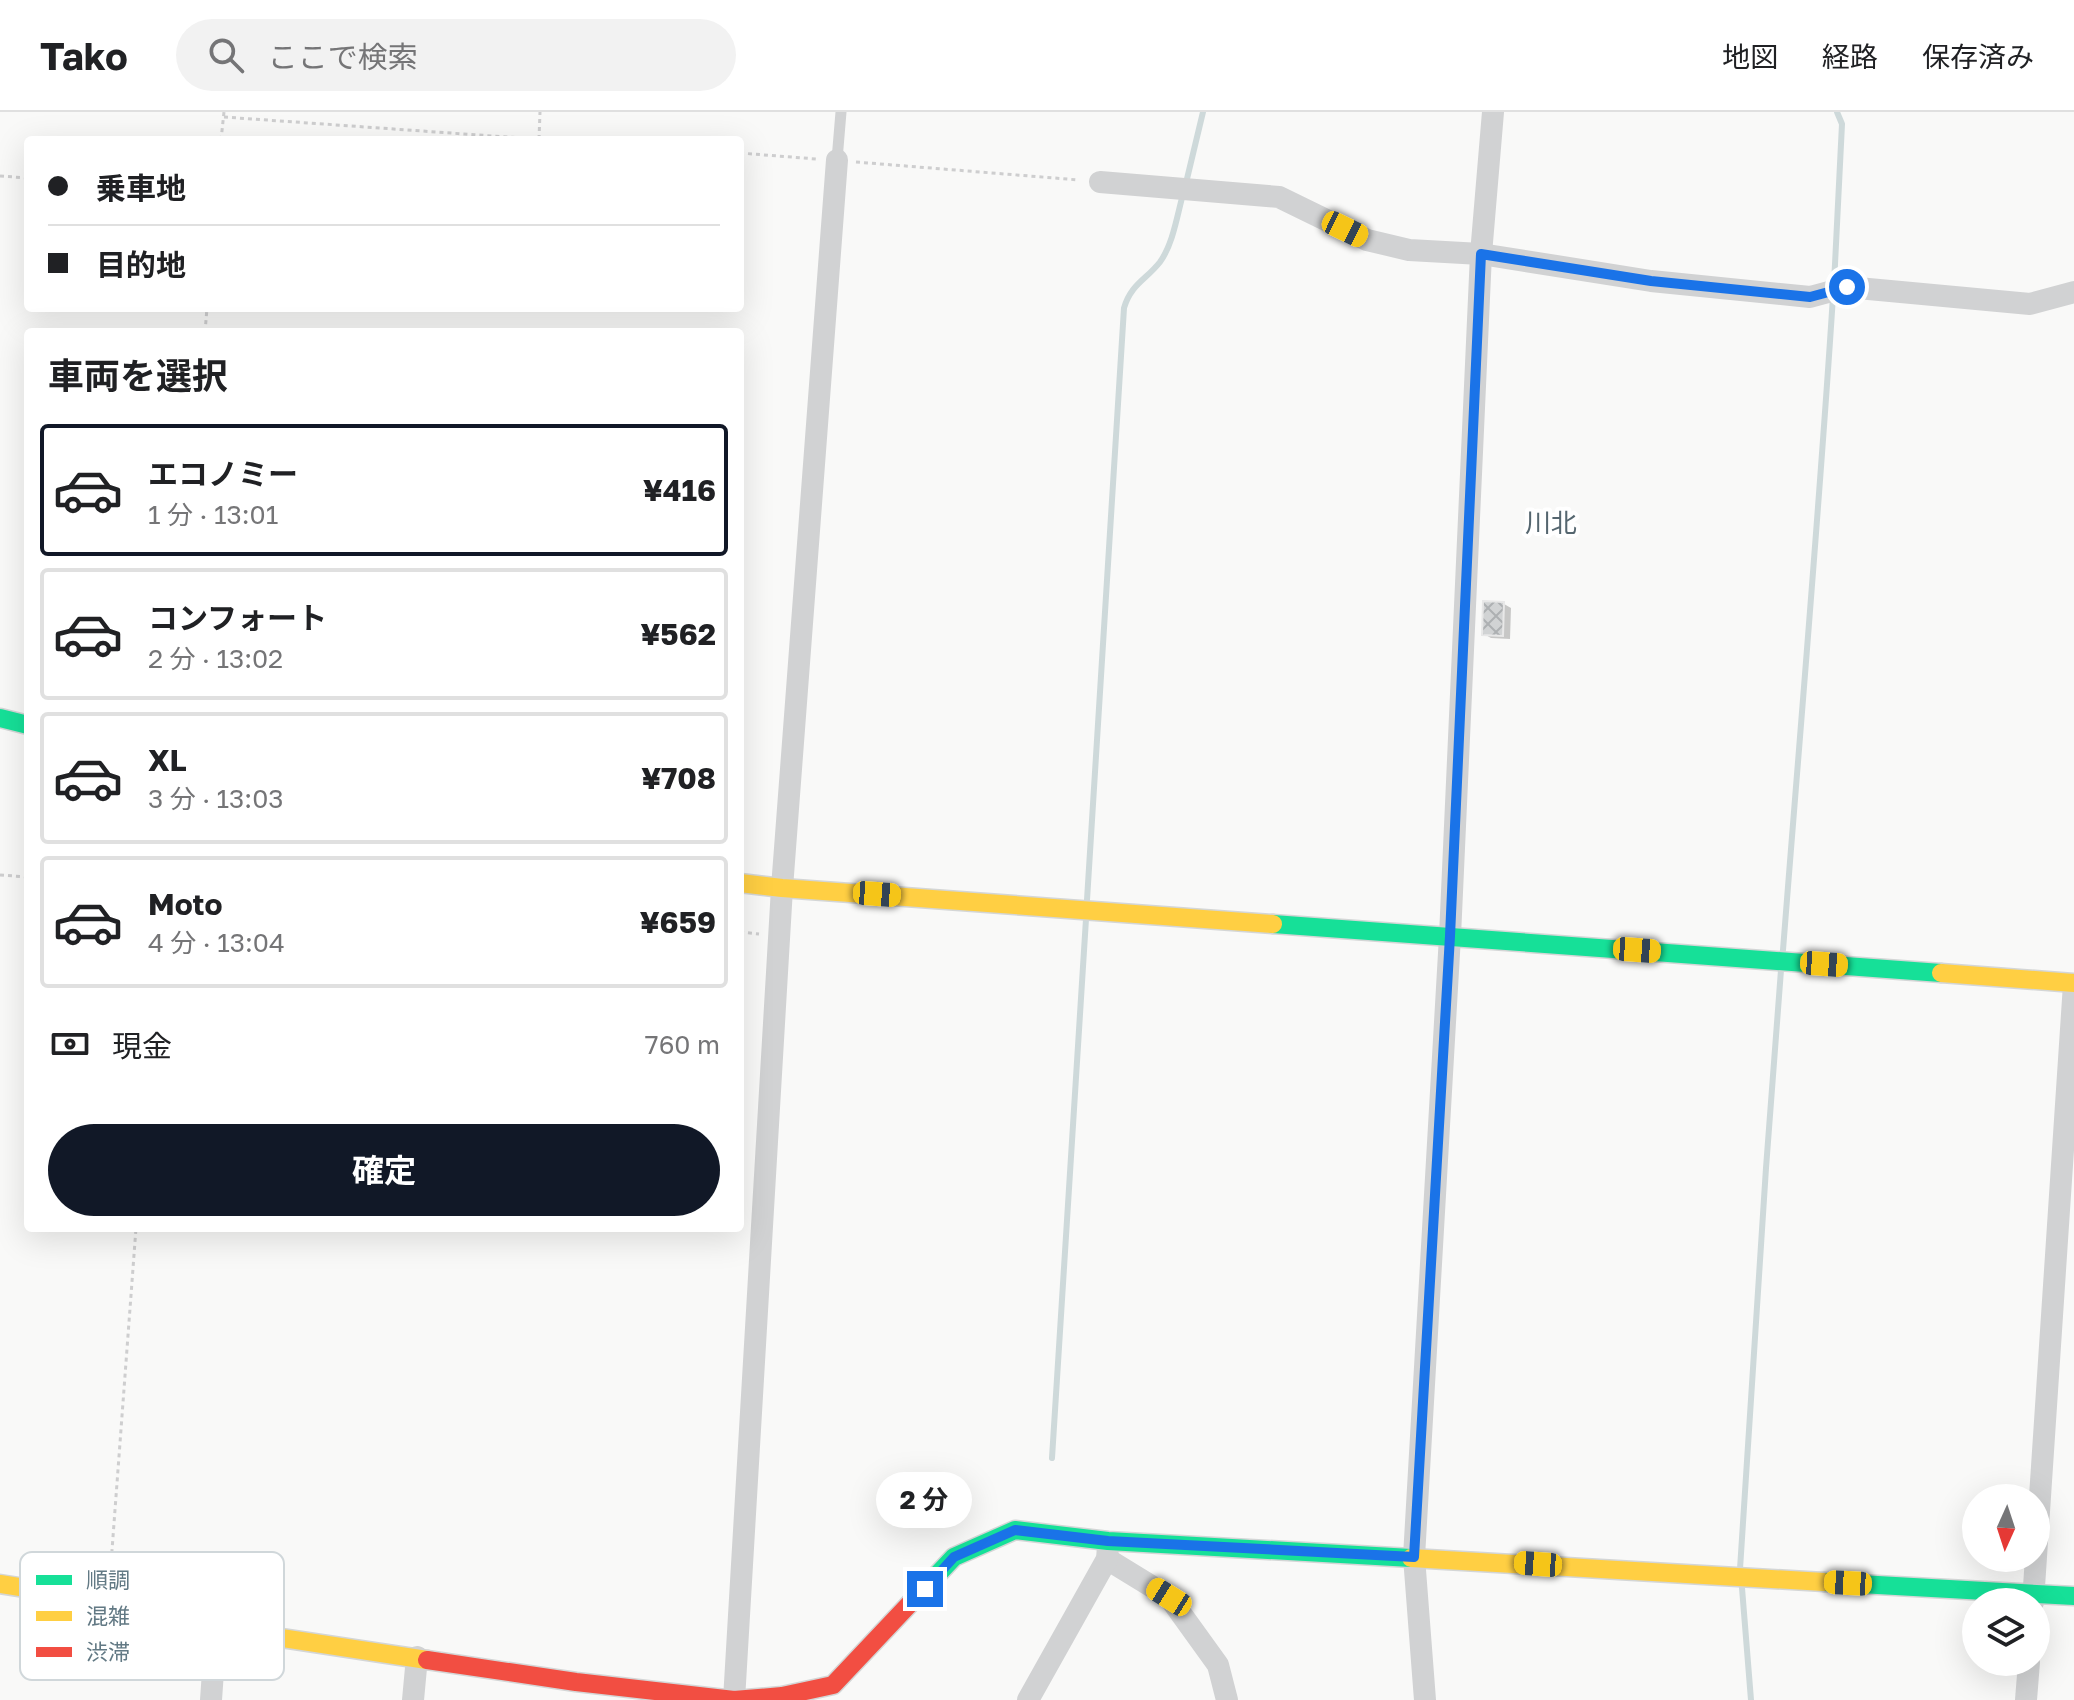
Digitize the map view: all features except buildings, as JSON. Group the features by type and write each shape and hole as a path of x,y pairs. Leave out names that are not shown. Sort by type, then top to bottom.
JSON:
{"street":[{"path":"1425,1700 1414,1557 1450,936 1481,254 1493,112"},
{"path":"734,1700 782,888 837,160"},
{"path":"1100,182 1279,197 1367,240 1409,250 1481,254 1651,281 1810,297 1847,287 2030,304 2074,292"},
{"path":"0,718 24,724"},
{"path":"744,883 2074,983 2034,1588"},
{"path":"284,1638 681,1697 734,1700 782,1696 833,1685 954,1557 1015,1530 1108,1550 1414,1557 1962,1593"},
{"path":"1028,1700 1108,1550"},
{"path":"1108,1550 1169,1597 1218,1665 1227,1700"},
{"path":"0,1584 20,1587"},
{"path":"2050,1597 2074,1596"},
{"path":"413,1700 417,1657"},
{"path":"2026,1700 2028,1676"},
{"path":"211,1700 212,1680"}],"lane":[{"path":"837,160 841,112"}],"path":[{"path":"539,136 540,112"},
{"path":"221,136 224,115 500,136"},
{"path":"744,153 1100,182"},
{"path":"0,176 24,178"},
{"path":"0,875 24,877"},
{"path":"112,1552 136,1232"}],"waterway":[{"path":"1186,183 1203,112"},
{"path":"1834,284 1842,124 1837,112"},
{"path":"1087,900 1124,308 1135,288 1164,255 1183,194"},
{"path":"1783,950 1833,296"},
{"path":"1052,1458 1086,919"},
{"path":"1740,1569 1781,970"},
{"path":"1742,1588 1751,1700"}],"traffic: fast":[{"path":"0,718 24,724"},
{"path":"1273,924 1941,973"},
{"path":"918,1595 954,1557 1015,1530 1108,1541 1411,1558"},
{"path":"1824,1582 2074,1596"}],"traffic: slow":[{"path":"744,883 1273,924"},
{"path":"1941,973 2074,983"},
{"path":"1411,1558 1824,1582"},
{"path":"0,1584 20,1587"},
{"path":"284,1638 427,1660"}],"traffic: jam":[{"path":"427,1660 576,1682 734,1700 782,1696 833,1685 918,1595"}],"district":[{"name":"川北","path":"1551,522"}],"route":[{"path":"925,1589 954,1557 1015,1530 1108,1541 1414,1557 1450,936 1481,254 1651,281 1810,297 1847,287"}]}
